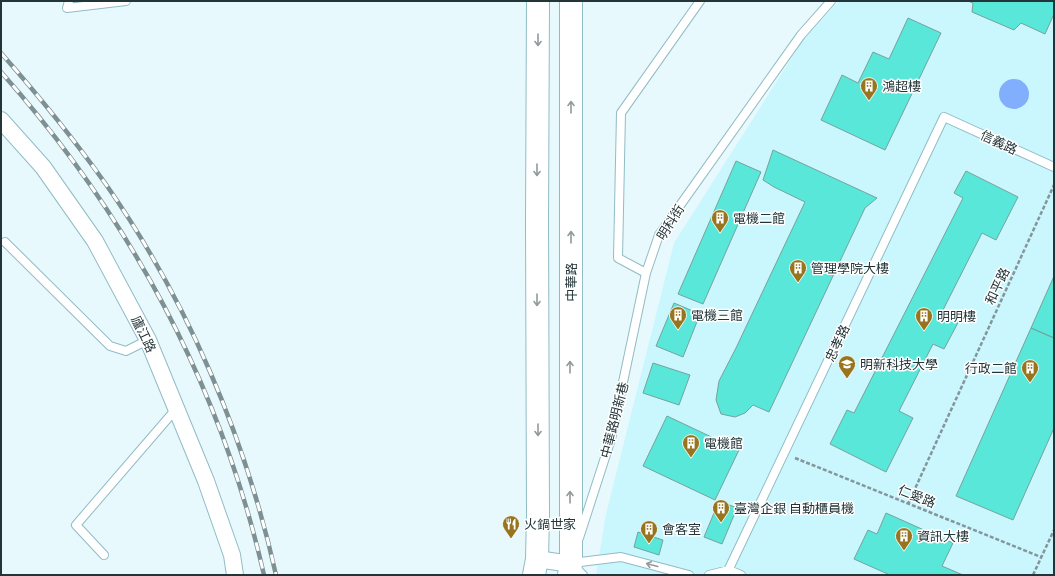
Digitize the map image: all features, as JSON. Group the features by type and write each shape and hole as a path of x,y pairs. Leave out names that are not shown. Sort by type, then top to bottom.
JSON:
{"main road":[{"path":"535,567 538,515 538,1"},
{"name":"中華路","path":"571,1 574,571"}],"street":[{"name":"廬江路","path":"1,120 43,167 95,241 148,340 206,481 232,555 235,575"},
{"path":"535,567 574,571"}],"lane":[{"path":"69,1 67,8 126,1"},
{"path":"646,273 618,258 621,113 700,1"},
{"name":"明科街","path":"646,273 659,236 801,35 831,1"},
{"name":"信義路","path":"944,117 1054,167"},
{"name":"忠孝路","path":"728,572 944,117"},
{"path":"5,242 110,346 126,351 148,340"},
{"name":"中華路明新巷","path":"574,571 611,440 646,273"},
{"path":"104,555 76,525 176,409"},
{"path":"574,571 621,557 689,575"},
{"path":"709,575 728,572 741,575"}],"path":[{"name":"和平路","path":"908,504 1054,185"},
{"name":"仁愛路","path":"784,454 1041,557"},
{"path":"1033,575 1054,530"}],"shaded area":[{"name":"明新科技大學","path":"839,1 1054,1 1054,575 596,575 606,514 674,243 805,37"}],"water":[{"path":"1014,79 1025,83 1029,94 1025,105 1014,109 1003,105 999,94 1003,83"}],"building":[{"path":"968,1 1054,1 1054,14 1045,34 1021,23 1014,30 972,12 973,3"},
{"name":"鴻超樓","path":"908,18 941,33 885,150 821,120 842,75 858,83 873,52 889,59"},
{"name":"管理學院大樓","path":"773,150 877,198 865,208 769,412 753,405 745,413 735,417 721,414 716,400 719,381 805,202 763,180"},
{"name":"電機二館","path":"736,161 761,172 703,304 678,294"},
{"name":"明明樓","path":"966,171 1018,197 996,240 982,233 943,310 960,319 944,349 933,344 899,411 913,418 886,472 830,444 847,410 854,413 963,198 954,193"},
{"path":"1054,276 1054,338 1031,328"},
{"name":"電機三館","path":"674,303 700,314 683,357 656,346"},
{"name":"行政二館","path":"1031,328 1054,338 1054,428 1013,520 956,496"},
{"path":"653,363 690,375 679,405 643,393"},
{"name":"電機館","path":"667,416 739,450 715,500 643,466"},
{"name":"臺灣企銀 自動櫃員機","path":"719,501 737,508 722,544 704,537"},
{"name":"資訊大樓","path":"886,513 953,543 942,566 963,575 890,575 854,559 868,530 877,534"},
{"name":"會客室","path":"638,532 663,540 659,555 634,547"}],"railway":[{"path":"1,53 55,117 93,166 135,228 162,274 210,371 230,421 248,472 276,575"},
{"path":"1,72 47,127 90,185 129,245 164,307 196,371 223,437 246,505 264,575"}],"place":[{"name":"鴻超樓","path":"869,101"},
{"name":"電機二館","path":"720,233"},
{"name":"管理學院大樓","path":"798,283"},
{"name":"電機三館","path":"678,330"},
{"name":"明明樓","path":"924,331"},
{"name":"明新科技大學","path":"847,379"},
{"name":"行政二館","path":"1030,383"},
{"name":"電機館","path":"691,458"},
{"name":"臺灣企銀 自動櫃員機","path":"721,523"},
{"name":"火鍋世家","path":"511,539"},
{"name":"會客室","path":"649,544"},
{"name":"資訊大樓","path":"904,551"}]}
